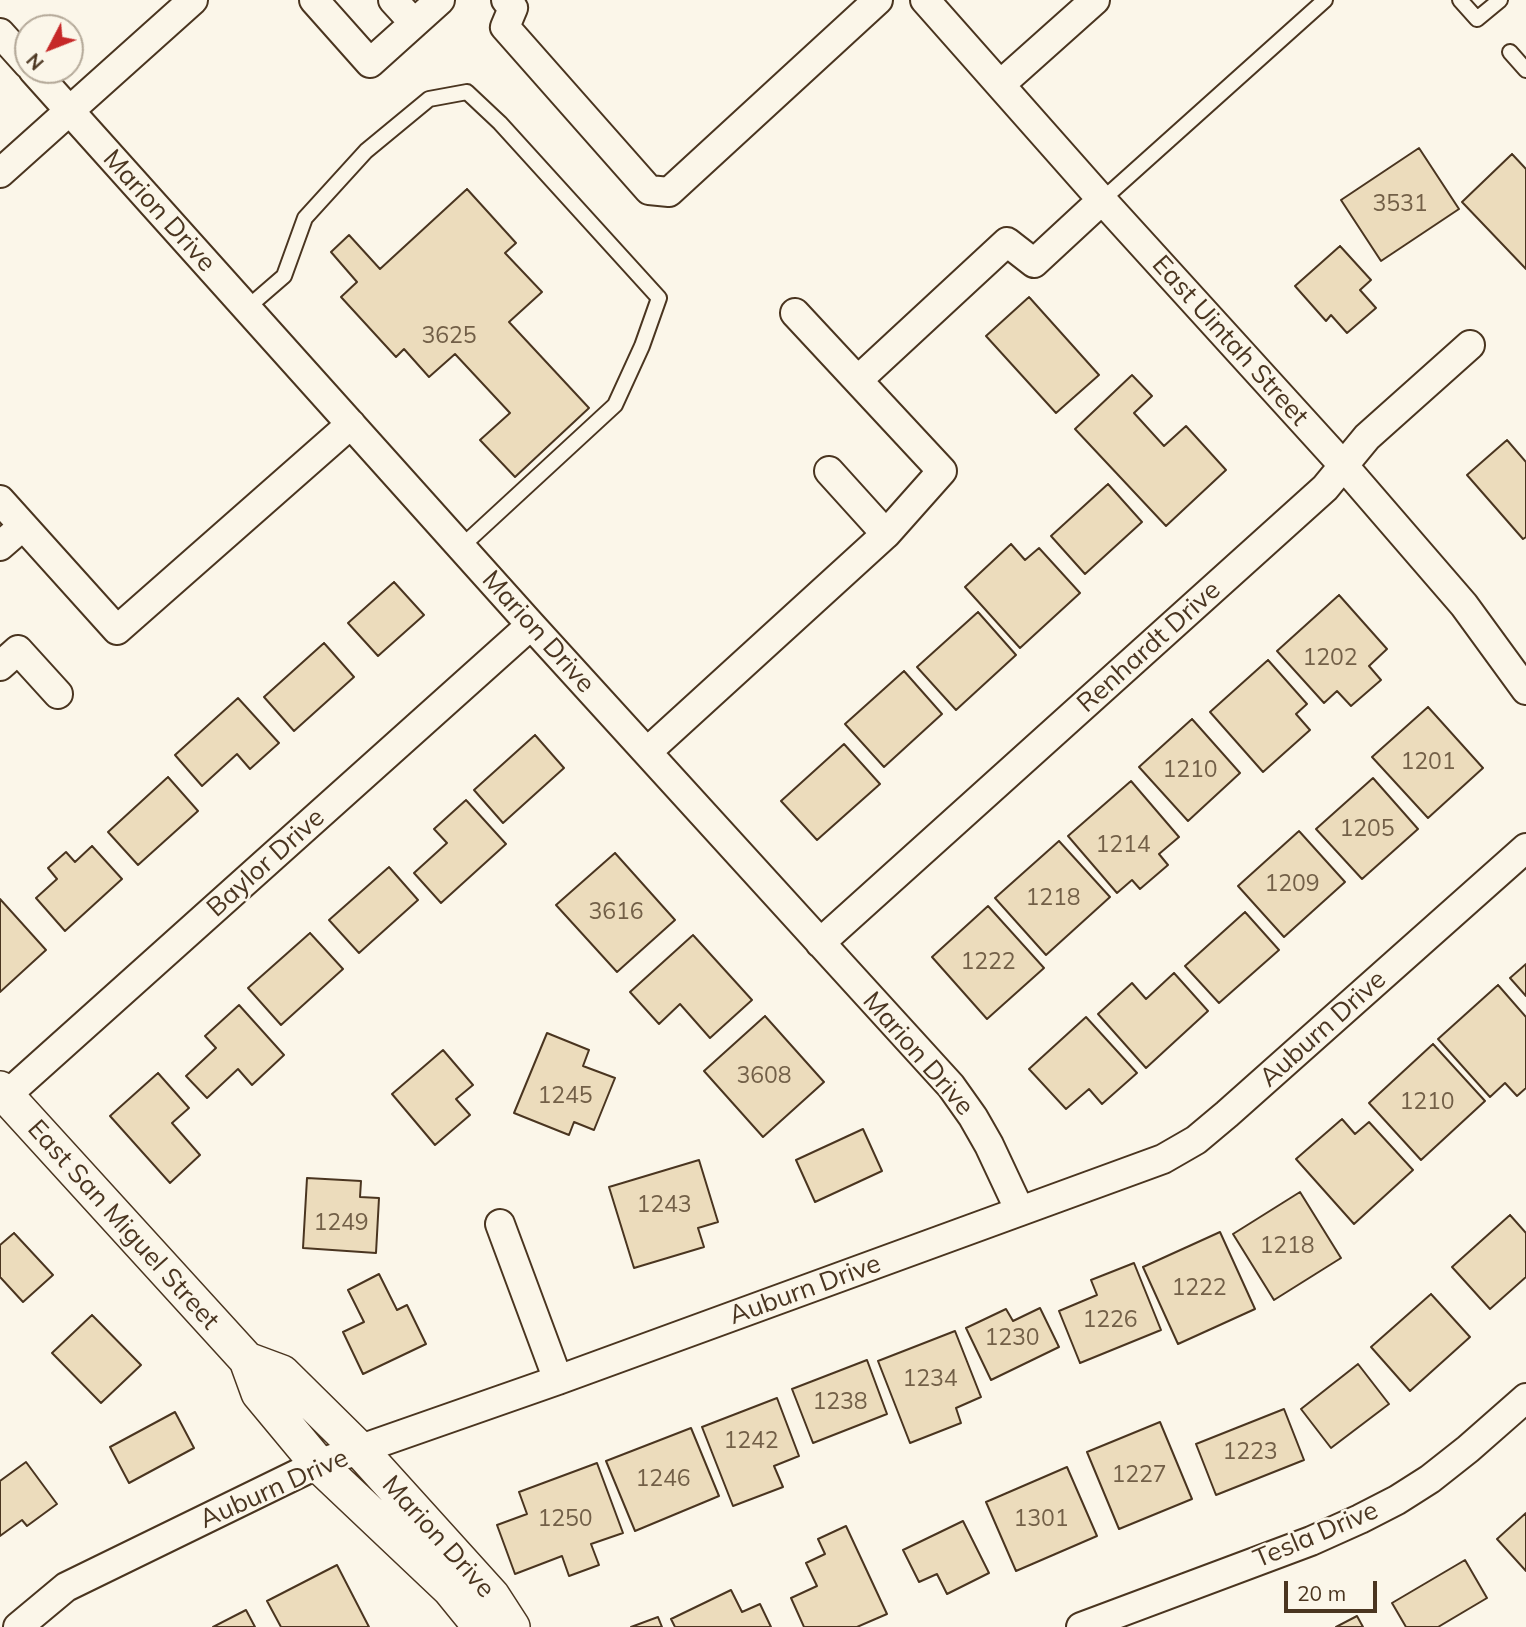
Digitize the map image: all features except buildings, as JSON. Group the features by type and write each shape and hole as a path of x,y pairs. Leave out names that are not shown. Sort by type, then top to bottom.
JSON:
{"street":[{"path":"0,173 193,0"},
{"path":"314,0 370,63 440,0"},
{"path":"393,0 414,23"},
{"path":"506,0 513,8 505,27 649,190 669,192 877,0"},
{"name":"East Uintah Street","path":"925,0 1343,465 1464,605 1526,690"},
{"path":"1001,84 1094,0"},
{"path":"0,33 14,48"},
{"name":"Marion Drive","path":"46,84 531,625 951,1086 989,1144 1020,1211"},
{"path":"858,380 1007,242 1034,263 1102,200"},
{"path":"647,752 886,534 942,471 795,313"},
{"name":"Renhardt Drive","path":"820,943 1325,488 1367,438 1470,345"},
{"path":"0,500 117,631 351,424"},
{"path":"829,471 886,534"},
{"path":"0,546 23,526"},
{"name":"Baylor Drive","path":"2,1095 531,625"},
{"path":"0,666 18,650 58,694"},
{"name":"Auburn Drive","path":"18,1627 66,1587 318,1464 558,1380 1163,1159 1196,1140 1526,848"},
{"name":"East San Miguel Street","path":"2,1095 247,1360 259,1393 318,1464"},
{"path":"500,1224 558,1380"},
{"name":"East San Miguel Street","path":"247,1360 282,1373 360,1450"},
{"name":"Tesla Drive","path":"1081,1627 1311,1541 1397,1500 1430,1479 1468,1449 1526,1398"},
{"name":"Marion Drive","path":"360,1450 492,1596 512,1627"},
{"name":"Marion Drive","path":"318,1464 450,1589 481,1627"}],"lane":[{"path":"1102,200 1325,0"},
{"path":"1460,0 1477,19 1500,0"},
{"path":"1510,52 1526,70"},
{"path":"247,308 284,276 305,218 366,151 429,99 467,92 500,122 659,298 642,346 615,405 461,547"}]}
